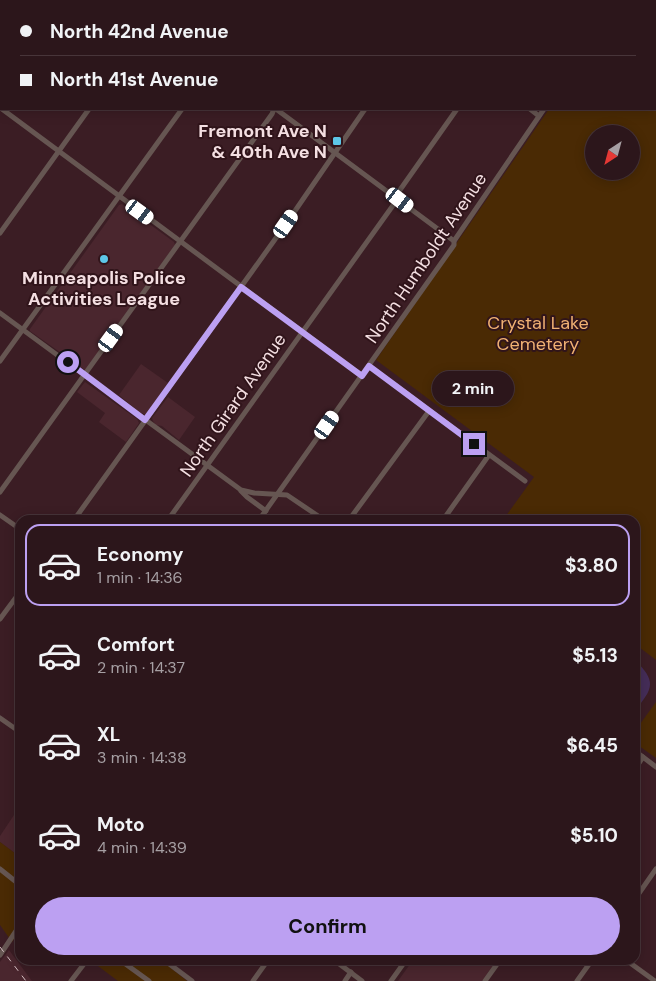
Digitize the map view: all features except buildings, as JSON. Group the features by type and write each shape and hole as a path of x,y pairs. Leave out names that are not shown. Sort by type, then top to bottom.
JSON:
{"street":[{"path":"4,110 362,376"},
{"path":"0,233 88,110"},
{"path":"0,361 181,110"},
{"path":"0,492 274,110"},
{"path":"276,110 454,241"},
{"path":"78,515 241,287 364,110"},
{"name":"North Girard Avenue","path":"171,515 394,204 395,196 456,110"},
{"path":"531,110 539,116"},
{"name":"North Humboldt Avenue","path":"263,515 454,245 454,241 543,110"},
{"path":"0,313 241,490 248,499 266,512"},
{"path":"369,366 525,481"},
{"path":"353,515 429,411"},
{"path":"447,515 490,455"},
{"path":"241,490 254,493 279,493 293,498 317,515"},
{"path":"0,515 15,526"},
{"path":"0,619 15,599"},
{"path":"0,718 15,729"},
{"path":"640,756 656,767"},
{"path":"640,762 643,758"},
{"path":"0,869 15,881"},
{"path":"640,892 656,869"},
{"path":"0,955 15,932"},
{"path":"71,981 83,965"},
{"path":"127,965 149,981"},
{"path":"170,965 192,981"},
{"path":"253,981 264,965"},
{"path":"341,965 362,981"},
{"path":"391,981 402,965"},
{"path":"485,981 496,965"},
{"path":"577,981 588,965"},
{"path":"633,965 655,981"},
{"path":"345,981 351,972"}],"shaded area":[{"path":"122,204 174,242 175,245 85,370 30,331 30,329 119,205"},
{"path":"141,364 168,383 146,415 139,412 119,395"},
{"path":"85,382 137,419 139,423 126,442 99,422 105,413 77,392"},
{"path":"168,397 195,417 179,440 162,426 156,425 152,418"},
{"path":"640,665 649,679 650,685 646,696 640,704"},
{"path":"15,814 15,853 0,842 0,836"},
{"path":"9,950 15,958 15,965 20,965 32,981 0,981 0,962"},
{"path":"409,965 493,965 482,981 398,981"}],"green space":[{"name":"Crystal Lake Cemetery","path":"548,110 656,110 656,660 640,648 640,515 507,515 534,477 376,360"},
{"path":"656,702 656,758 640,747 640,724"},
{"path":"0,842 15,853 15,938 12,942 0,925"},
{"path":"97,965 167,965 187,981 118,981"}],"railway":[{"path":"0,947 26,981"}],"place":[{"name":"Fremont Ave N & 40th Ave N","path":"337,141"},
{"name":"Minneapolis Police Activities League","path":"104,259"}],"route":[{"path":"68,362 145,420 241,287 362,376 369,366 474,444"}]}
